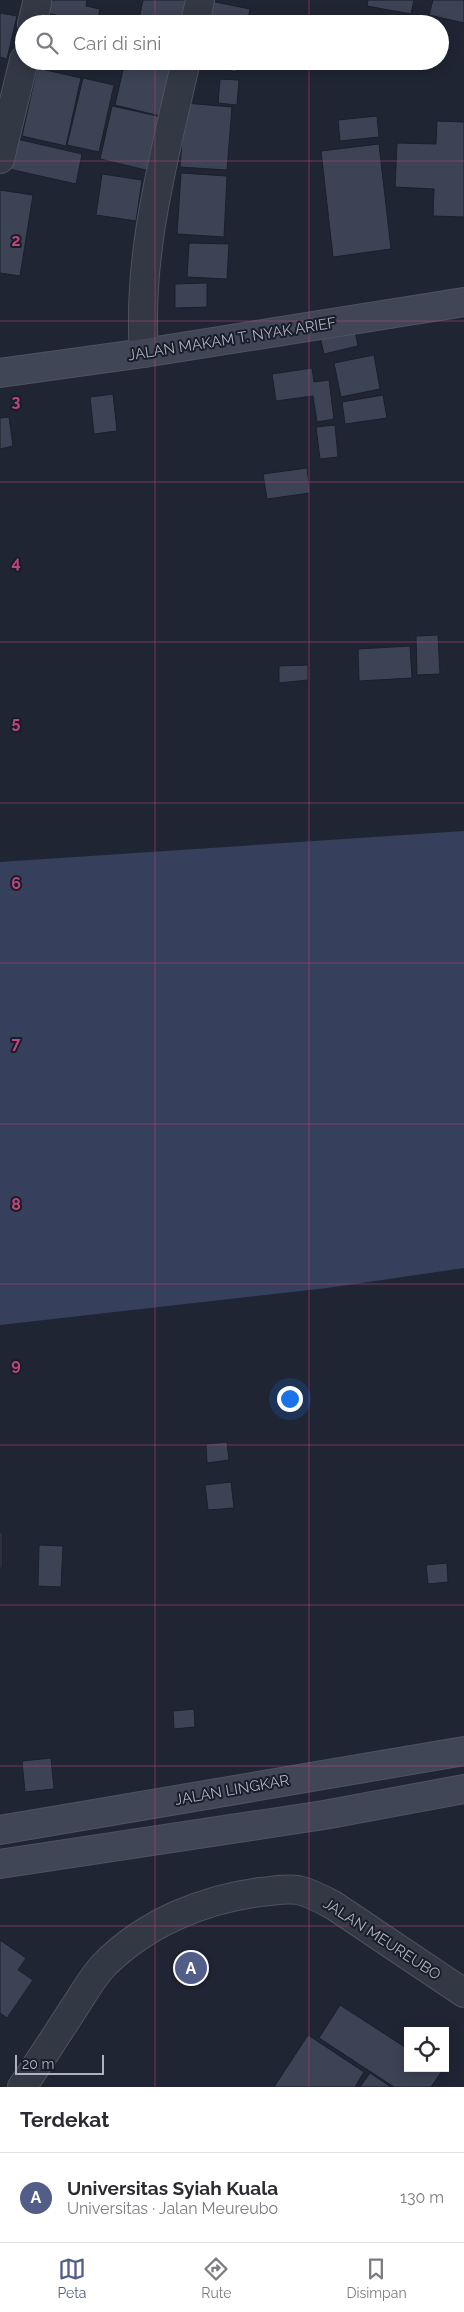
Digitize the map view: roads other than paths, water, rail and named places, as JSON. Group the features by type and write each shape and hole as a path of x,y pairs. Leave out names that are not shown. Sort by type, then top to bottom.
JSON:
{"street":[{"path":"197,15 200,0"},
{"path":"0,159 22,70"},
{"path":"144,353 142,318 147,252 184,70"},
{"name":"JALAN MAKAM T. NYAK ARIEF","path":"0,373 144,353 464,302"},
{"name":"JALAN LINGKAR","path":"0,1830 464,1751"},
{"path":"0,1864 324,1816 464,1789"},
{"name":"JALAN MEUREUBO","path":"22,2087 93,1979 104,1965 124,1947 156,1926 194,1908 243,1894 278,1890 297,1890 312,1894 333,1905 464,1993"}],"water":[{"path":"464,831 464,1268 327,1288 0,1325 0,862"}],"place":[{"name":"Universitas Syiah Kuala","path":"191,1968"}]}
